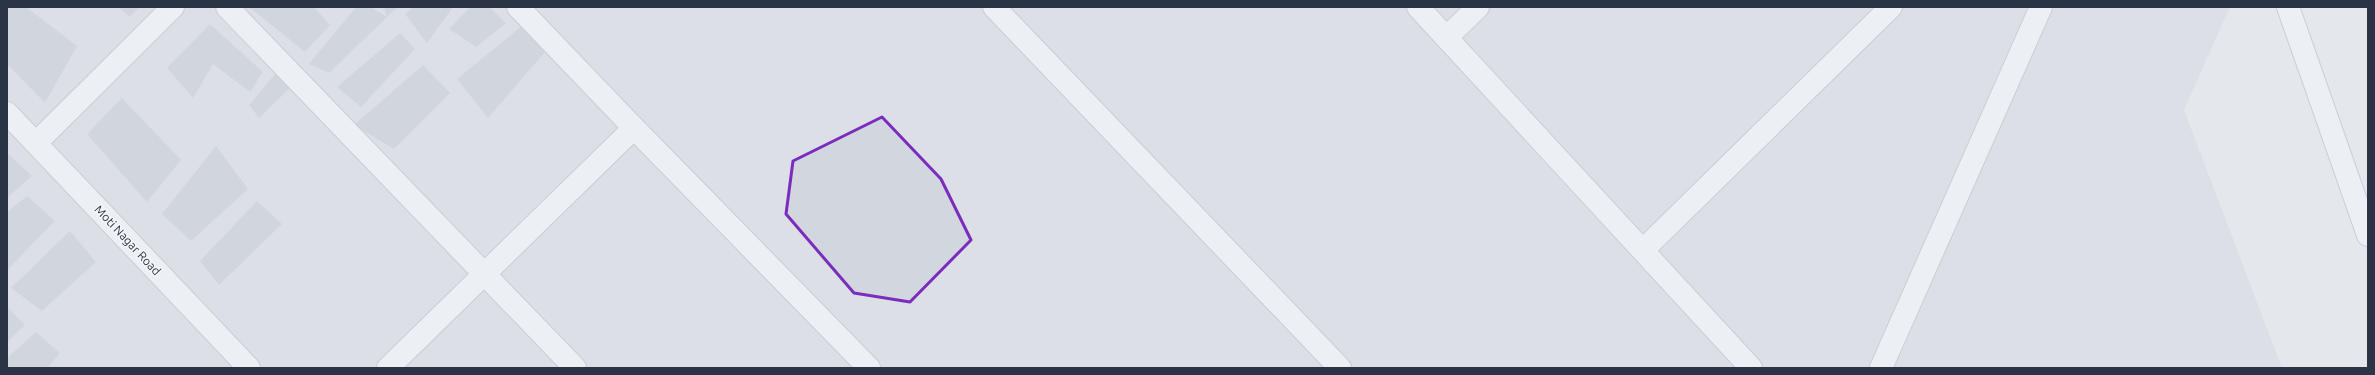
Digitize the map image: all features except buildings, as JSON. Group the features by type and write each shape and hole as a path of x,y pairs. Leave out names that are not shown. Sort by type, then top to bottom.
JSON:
{"street":[{"path":"36,143 173,7"},
{"path":"227,7 575,368"},
{"path":"518,7 869,368"},
{"path":"994,7 1340,368"},
{"path":"1418,7 1751,368"},
{"path":"1447,37 1478,7"},
{"path":"1643,250 1891,7"},
{"path":"1881,368 2041,7"},
{"path":"2288,7 2368,235"},
{"name":"Moti Nagar Road","path":"7,113 249,368"},
{"path":"388,368 634,128"}],"highlighted area":[{"path":"882,117 941,179 971,240 910,302 854,293 786,214 793,161"}],"shaded area":[{"path":"7,7 2230,7 2184,110 2282,368 7,368"}]}
